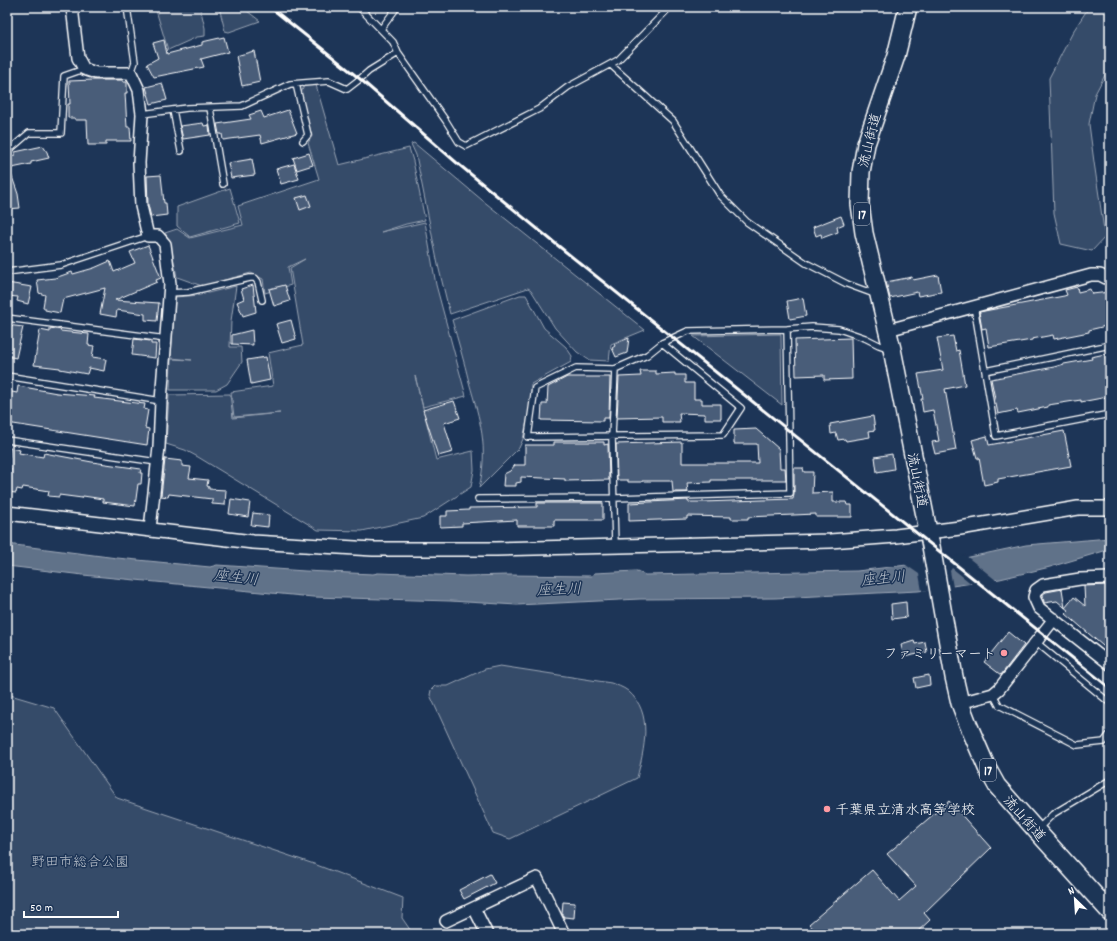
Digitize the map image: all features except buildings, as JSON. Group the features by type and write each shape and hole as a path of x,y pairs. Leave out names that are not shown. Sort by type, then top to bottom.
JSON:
{"main road":[{"name":"流山街道","path":"908,7 896,56 866,144 861,172 860,204 864,233 892,349 954,677 960,703 968,724 987,768 998,786 1110,912"}],"street":[{"path":"72,7 78,58 84,69 96,73 131,73 139,90 142,114 139,163 141,206 148,236 158,236 165,244 170,284 159,447 150,529"},
{"path":"888,330 1091,275 1100,275 1110,280"},
{"path":"7,513 253,542 374,549 929,539 1078,508 1110,508"},
{"path":"1110,578 1080,579 1043,585 1036,590 1034,597 1039,608 1110,664"},
{"path":"960,703 993,694 1054,619"},
{"path":"446,921 537,878 564,934"},
{"path":"474,908 487,934"}],"lane":[{"path":"127,7 135,62 131,73"},
{"path":"359,7 393,42 398,53 459,142 466,146 539,109 568,87 618,60 670,7"},
{"path":"381,29 396,7"},
{"path":"142,114 173,110 242,106 290,84 329,81 348,89 369,71 398,53"},
{"path":"610,65 673,121 720,195 747,222 806,263 847,284 880,296"},
{"path":"7,152 29,133 61,133 64,76 84,69"},
{"path":"296,84 308,135 304,141"},
{"path":"210,108 223,184"},
{"path":"173,110 181,151"},
{"path":"7,272 61,265 148,236"},
{"path":"169,293 188,292 255,278 258,282 262,300"},
{"path":"974,306 996,436 1110,414"},
{"path":"7,318 166,339"},
{"path":"662,343 741,408 723,435 528,437 535,388 576,368 615,369 647,355 662,343 688,331 812,327 839,330 865,338 879,345 892,349"},
{"path":"478,498 614,498 790,493 787,329"},
{"path":"985,371 1110,345"},
{"path":"615,369 612,437 615,545"},
{"path":"7,376 161,401"},
{"path":"7,440 157,462"},
{"path":"1036,642 1110,703"},
{"path":"993,694 1000,705 1077,745 1104,742 1110,734"},
{"path":"1036,830 1054,814 1110,780"}],"green space":[{"path":"155,7 200,7 205,28 205,36 197,37 168,50"},
{"path":"219,7 242,7 260,21 229,32 225,31"},
{"path":"1089,7 1110,7 1110,72 1105,75 1095,94 1089,124 1105,237 1092,251 1061,244 1054,213 1049,78 1074,30"},
{"path":"316,85 339,165 409,148 425,220 381,232 425,222 436,285 466,396 423,407 415,376 436,460 473,451 474,470 471,487 423,518 362,531 318,530 198,457 185,450 166,444 169,395 230,394 233,418 280,413 234,417 231,392 273,386 268,353 303,345 290,268 305,259 288,267 291,285 265,293 263,279 251,273 202,286 177,277 170,242 165,233 177,229 190,238 243,225 238,206 319,179 308,143 312,136 301,93 304,86"},
{"path":"414,143 482,200 645,330 611,344 609,361 589,360 577,352 555,328 531,290 528,288 450,314 438,265 416,155 411,144"},
{"path":"230,188 240,223 190,237 177,226 177,207"},
{"path":"236,286 231,321 230,347 241,347 242,362 227,384 216,390 170,390 171,359 192,360 171,358 175,297 200,295"},
{"path":"520,295 526,295 544,328 566,347 572,356 571,362 531,384 530,407 523,439 519,448 479,488 483,459 482,434 477,409 452,320"},
{"path":"781,334 782,405 693,336"},
{"path":"500,666 611,683 628,691 636,700 644,721 644,744 637,778 510,839 493,833 430,695 431,690 435,686 448,686 485,669"},
{"name":"野田市総合公園","path":"7,694 54,708 117,798 314,864 403,898 402,918 413,934 7,934"}],"water":[{"name":"座生川","path":"1110,538 1110,551 1104,551 1050,567 1000,579 918,591 775,598 640,599 517,605 450,601 313,597 83,575 7,566 7,544 117,558 210,567 217,565 373,574 592,576 594,573 637,571 645,575 857,571 965,558 1026,545"}],"pier":[{"path":"965,555 997,581 973,585 952,568 950,571 953,587 922,591 919,574 903,563"}],"railway":[{"path":"270,7 360,79 457,163 556,244 1110,688"}],"place":[{"name":"ファミリーマート","path":"1004,653"},
{"name":"千葉県立清水高等学校","path":"827,809"}]}
